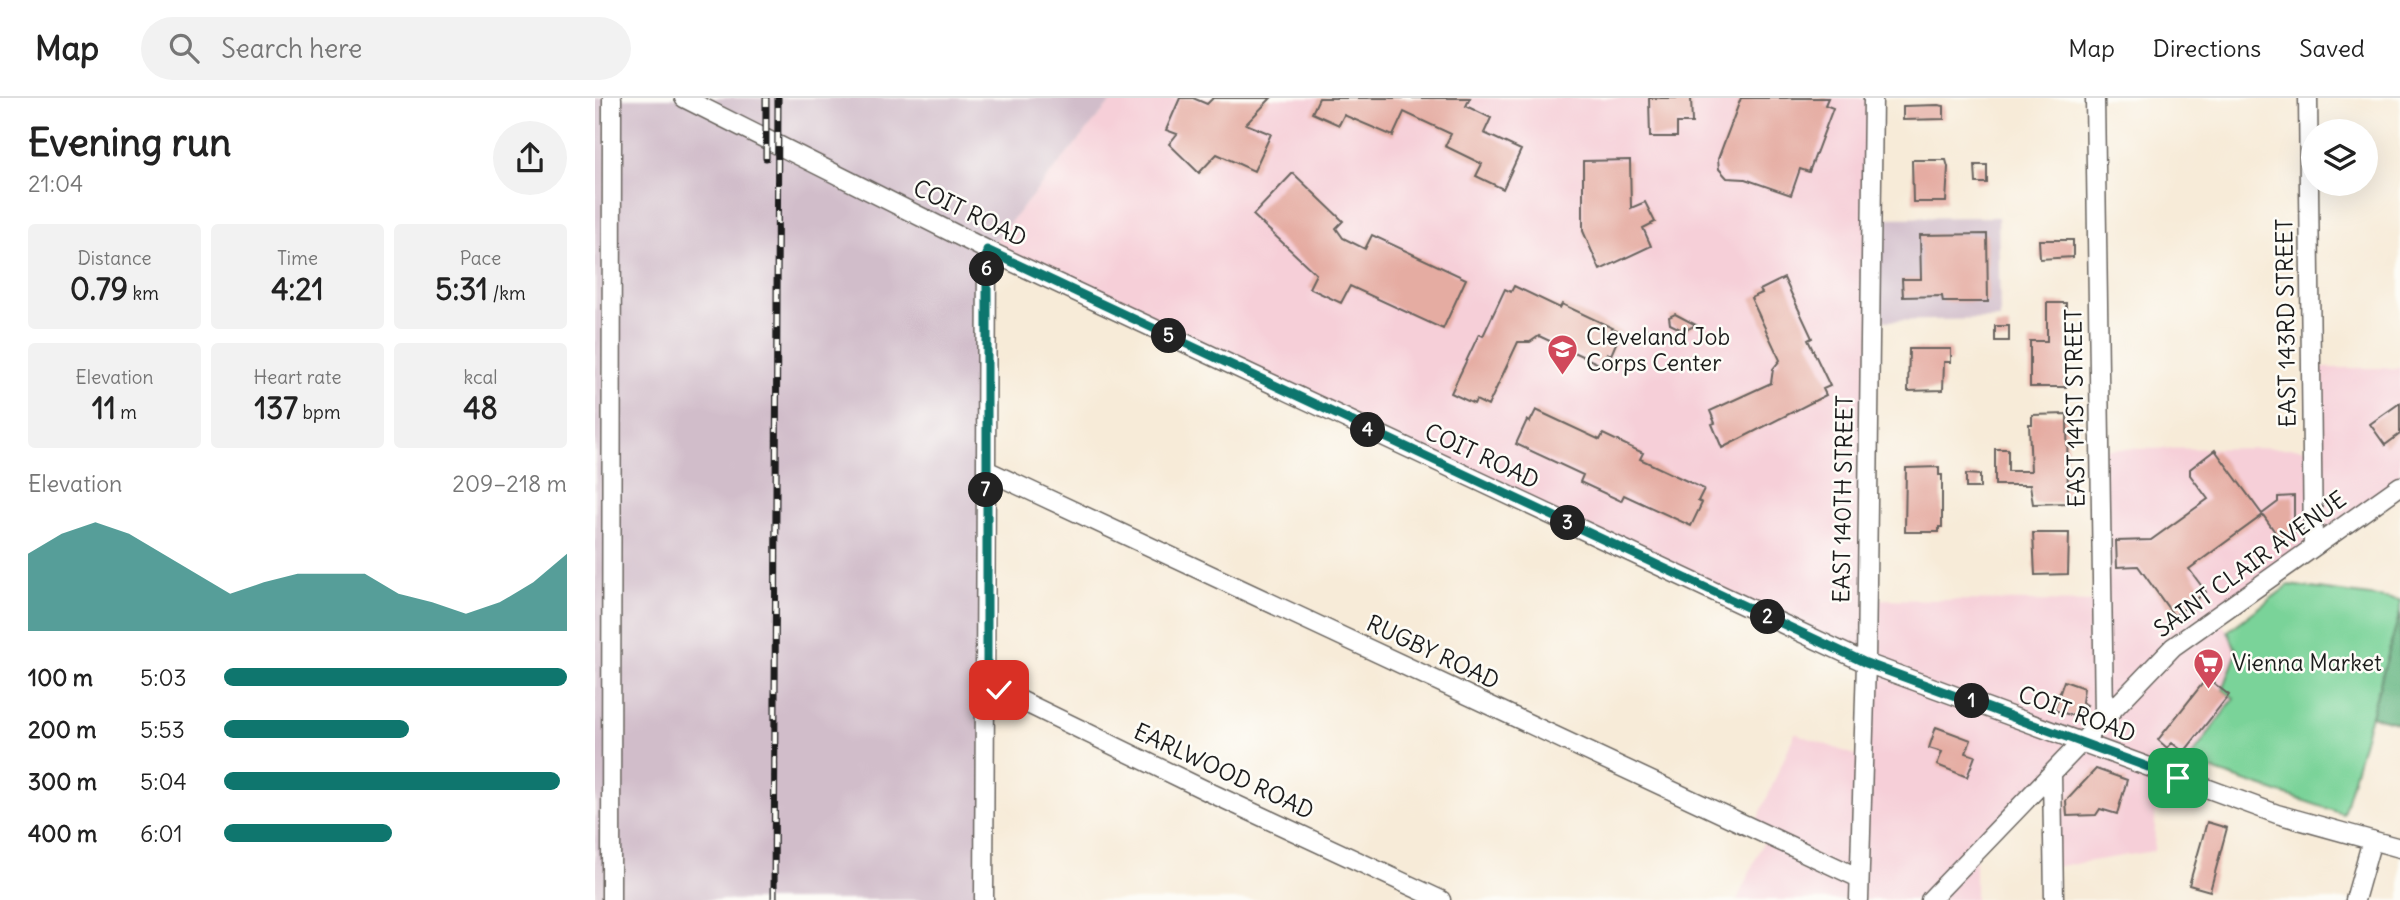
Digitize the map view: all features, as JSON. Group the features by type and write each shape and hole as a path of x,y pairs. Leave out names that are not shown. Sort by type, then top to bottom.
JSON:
{"street":[{"path":"611,900 612,98"},
{"name":"COIT ROAD","path":"684,98 987,250 1866,663 2277,814 2400,848"},
{"name":"EAST 140TH STREET","path":"1859,900 1866,663 1873,98"},
{"name":"EAST 141ST STREET","path":"2095,98 2104,716"},
{"name":"EAST 143RD STREET","path":"2308,98 2313,547"},
{"path":"985,899 987,250"},
{"name":"RUGBY ROAD","path":"986,470 1859,878"},
{"name":"SAINT CLAIR AVENUE","path":"1930,900 2173,647 2400,486"},
{"name":"EARLWOOD ROAD","path":"987,684 1209,792 1441,900"},
{"path":"2053,773 2054,900"},
{"path":"2355,900 2372,840"}],"shaded area":[{"path":"595,98 1114,98 987,250 984,900 595,900"},
{"name":"Cleveland Job Corps Center","path":"1114,98 1873,98 1867,599 2102,602 2100,449 2311,448 2311,368 2400,368 2400,486 2216,618 2228,631 2237,652 2234,698 2178,778 2157,770 2154,851 2053,867 2053,775 1975,854 1975,900 1737,900 1766,836 1753,830 1795,733 1862,758 1865,662 987,250"},
{"path":"1998,217 2000,319 1870,321 1871,218"}],"green space":[{"path":"2289,585 2400,600 2400,612 2343,814 2188,762 2234,698 2223,690 2237,652 2228,631"},
{"path":"2400,612 2400,724 2371,716"}],"building":[{"path":"1180,98 1193,98 1207,104 1213,98 1271,98 1246,124 1271,134 1254,171 1217,154 1199,173 1169,144 1177,134 1166,130"},
{"path":"1319,98 1470,98 1466,106 1491,118 1484,133 1521,150 1503,189 1476,176 1482,164 1445,146 1451,134 1404,112 1393,136 1344,115 1339,125 1312,113"},
{"path":"1649,98 1691,98 1692,123 1677,123 1677,137 1650,137"},
{"path":"1741,98 1828,98 1825,105 1833,108 1809,172 1800,169 1791,195 1745,179 1727,178 1719,169 1718,159"},
{"path":"1903,106 1944,106 1944,119 1903,120"},
{"path":"1630,160 1631,208 1645,202 1655,222 1643,228 1651,246 1600,270 1583,231 1583,161"},
{"path":"1912,160 1946,160 1946,202 1913,202"},
{"path":"1975,165 1987,165 1987,183 1976,183"},
{"path":"1293,173 1343,221 1336,228 1343,238 1365,249 1372,235 1466,279 1443,329 1350,286 1341,303 1309,288 1316,274 1253,215"},
{"path":"1987,234 1988,302 1943,302 1942,296 1903,297 1902,279 1921,279 1920,235"},
{"path":"2039,240 2073,240 2073,257 2040,259"},
{"path":"1784,278 1812,338 1808,340 1830,386 1823,389 1826,395 1722,448 1712,424 1715,423 1710,411 1771,383 1773,369 1780,360 1751,298 1762,293 1760,290"},
{"path":"1514,286 1560,308 1562,304 1621,332 1611,355 1607,353 1601,365 1539,336 1530,342 1518,342 1488,406 1476,400 1474,404 1451,393 1479,334 1483,336 1505,289 1511,292"},
{"path":"2047,303 2066,303 2066,387 2030,387 2030,341 2047,341"},
{"path":"1675,314 1696,325 1684,331 1670,324 1669,317"},
{"path":"1995,326 2009,326 2009,341 1995,341"},
{"path":"1909,349 1951,349 1951,362 1944,362 1943,390 1908,391"},
{"path":"2400,403 2400,434 2385,445 2370,424"},
{"path":"1536,410 1600,440 1603,434 1643,453 1640,459 1704,489 1698,501 1702,503 1691,526 1624,495 1621,501 1580,482 1583,475 1516,444 1527,420 1530,422"},
{"path":"2067,414 2068,503 2033,504 2030,485 1995,485 1995,449 2008,449 2008,471 2031,471 2029,424 2032,424 2032,415"},
{"path":"2215,450 2262,514 2278,502 2278,497 2294,496 2294,533 2282,542 2263,515 2189,569 2206,592 2174,616 2138,566 2117,567 2116,541 2151,540 2208,499 2190,475 2190,469"},
{"path":"1939,467 1939,475 1942,475 1942,527 1939,527 1939,532 1905,532 1906,468"},
{"path":"1966,474 1980,475 1980,488 1966,488"},
{"path":"2033,533 2069,533 2068,574 2035,575"},
{"path":"2207,678 2229,695 2184,752 2172,743 2167,748 2158,740"},
{"path":"2064,681 2084,688 2082,702 2087,705 2077,717 2054,710"},
{"path":"1936,727 1971,740 1966,753 1975,756 1967,777 1937,765 1942,752 1929,748"},
{"path":"2096,769 2127,780 2117,814 2100,809 2096,815 2067,816 2066,801"},
{"path":"2207,822 2227,828 2210,891 2189,885"}],"railway":[{"path":"766,98 766,158"},
{"path":"774,900 778,98"}],"place":[{"name":"Cleveland Job Corps Center","path":"1563,377"},
{"name":"Vienna Market","path":"2209,690"}],"route":[{"path":"999,690 987,684 987,250 1866,663 2178,778"}]}
